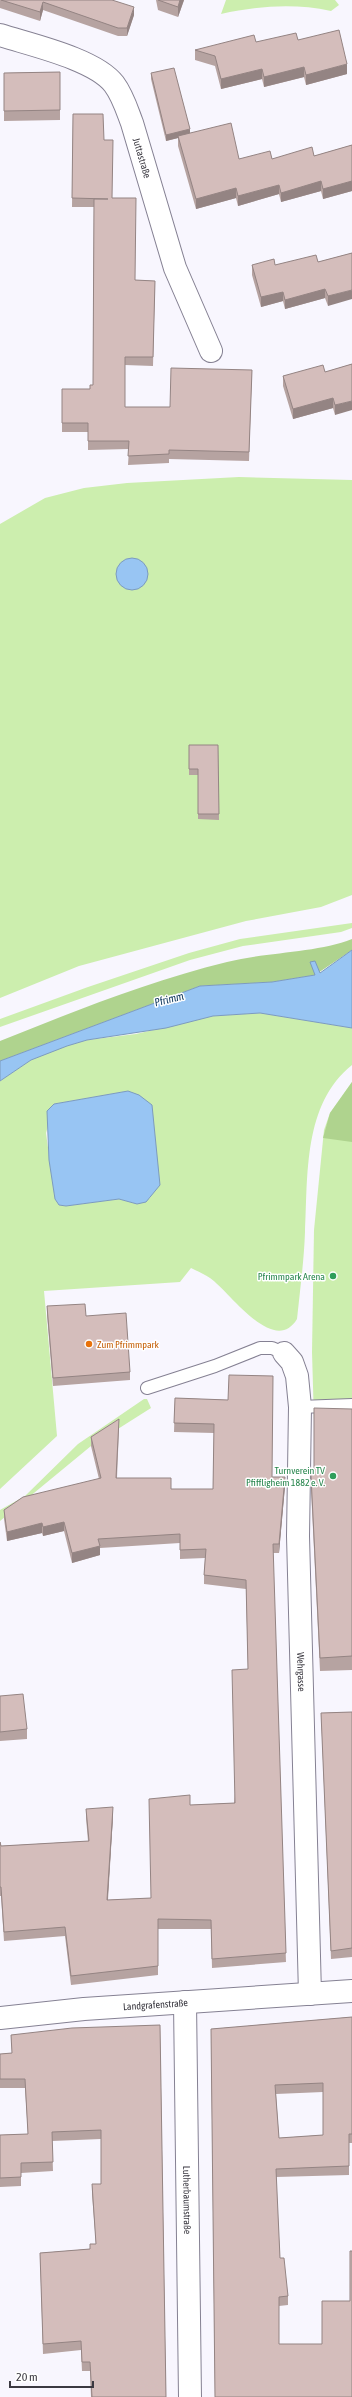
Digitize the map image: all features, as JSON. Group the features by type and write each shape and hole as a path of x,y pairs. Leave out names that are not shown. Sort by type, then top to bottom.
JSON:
{"street":[{"name":"Juttastraße","path":"0,35 81,62 99,71 114,84 126,106 175,268 211,350"},
{"name":"Wehrgasse","path":"284,1353 292,1362 297,1376 300,1407 298,1536 310,1994"},
{"name":"Landgrafenstraße","path":"0,2018 84,2009 352,1991"},
{"name":"Lutherbaumstraße","path":"185,2002 190,2397"}],"lane":[{"path":"147,1388 215,1366 260,1348 272,1348 284,1353"},
{"path":"300,1407 352,1405"}],"green space":[{"path":"226,0 335,0 339,5 331,11 303,7 276,6 221,14"},
{"path":"239,477 352,480 352,895 321,907 246,921 79,966 0,998 0,524 45,498 84,488 127,483"},
{"path":"352,923 352,928 341,932 243,946 190,960 0,1027 0,1019 189,953 240,939"},
{"path":"352,939 352,950 315,975 272,982 200,986 0,1061 0,1041 141,987 227,962 258,956 307,950 338,944"},
{"path":"260,1013 352,1028 352,1065 336,1081 324,1100 316,1120 311,1142 308,1164 304,1254 297,1319 287,1329 276,1330 264,1326 252,1318 210,1278 191,1268 180,1282 44,1291 57,1436 0,1489 0,1081 31,1060 53,1050 87,1040 136,1034 213,1016","holes":["128,1091 153,1192 150,1198 137,1204 119,1199 66,1206 59,1205 55,1199 46,1133 54,1104"]},
{"name":"Pfrimmpark Arena","path":"352,1082 352,1531 314,1421 312,1352 314,1230 324,1130 330,1113"},
{"path":"352,1082 352,1142 323,1138 330,1113"},
{"path":"144,1399 147,1399 151,1408 91,1446 0,1521 0,1510 25,1496 78,1444"}],"water":[{"path":"129,558 135,558 145,565 148,574 147,580 141,587 135,590 129,590 119,583 116,577 116,571 123,561"},
{"name":"Pfrimm","path":"352,950 352,1028 260,1013 213,1016 166,1028 87,1040 67,1046 31,1060 0,1081 0,1061 200,986 272,982 315,975 310,962 315,961 320,973"},
{"path":"128,1091 139,1095 152,1105 160,1185 146,1202 137,1204 119,1199 66,1206 59,1205 55,1199 49,1160 47,1111 54,1104"}],"building":[{"path":"1,0 112,0 134,7 127,28 118,28 43,2 40,12"},
{"path":"158,0 180,0 178,7"},
{"path":"339,30 347,64 306,75 304,67 264,77 262,69 221,79 215,56 195,50 254,35 256,42 296,33 298,40"},
{"path":"174,68 190,129 166,135 151,73"},
{"path":"60,72 60,110 4,111 4,73"},
{"path":"73,114 103,114 104,140 113,140 112,198 136,198 135,280 155,281 153,357 125,357 125,407 170,407 171,368 252,370 249,452 169,450 169,454 128,456 129,441 88,441 88,423 62,423 62,389 90,389 90,385 93,385 94,199 108,199 72,198"},
{"path":"231,123 239,159 270,151 272,159 312,147 314,156 352,145 352,181 323,189 321,181 281,193 279,185 238,196 236,188 196,199 178,136"},
{"path":"352,253 352,290 328,296 325,289 285,300 283,292 261,297 252,265 274,259 275,265 316,255 318,262"},
{"path":"352,364 352,401 335,405 333,398 293,409 283,376 323,365 325,372"},
{"path":"189,745 218,745 219,814 198,814 198,769 189,769"},
{"path":"85,1304 86,1316 126,1313 130,1372 53,1378 47,1306"},
{"path":"229,1375 273,1376 272,1477 285,1477 279,1544 273,1544 286,1953 212,1959 211,1920 158,1919 158,1966 71,1976 65,1927 4,1932 0,1887 0,1842 1,1846 89,1841 86,1809 113,1807 107,1900 151,1898 149,1799 190,1795 190,1805 235,1803 232,1670 248,1669 246,1580 204,1575 206,1549 180,1550 180,1534 98,1539 100,1546 72,1553 64,1522 43,1527 42,1523 7,1532 4,1510 23,1497 101,1478 91,1437 119,1419 116,1478 171,1478 171,1489 213,1489 214,1424 174,1423 175,1398 228,1400"},
{"path":"314,1408 352,1409 352,1656 320,1658 311,1476 311,1473 314,1473"},
{"path":"23,1694 27,1729 0,1732 0,1696"},
{"path":"352,1712 352,1948 331,1951 321,1713"},
{"path":"352,2017 352,2134 349,2134 349,2166 276,2169 280,2258 284,2258 288,2296 279,2297 279,2344 322,2344 322,2301 350,2301 350,2251 352,2251 352,2397 215,2397 211,2029","holes":["323,2083 323,2135 279,2138 275,2085"]},
{"path":"160,2025 166,2397 92,2397 90,2362 82,2362 81,2341 43,2344 40,2253 90,2249 90,2244 96,2244 92,2184 101,2184 101,2130 52,2132 53,2162 21,2163 21,2177 0,2178 0,2135 28,2134 25,2079 0,2079 0,2054 12,2053 11,2035 72,2028"}],"place":[{"name":"Pfrimmpark Arena","path":"333,1276"},
{"name":"Zum Pfrimmpark","path":"89,1344"},
{"name":"Turnverein TV Pfiffligheim 1882 e. V.","path":"333,1476"}]}
